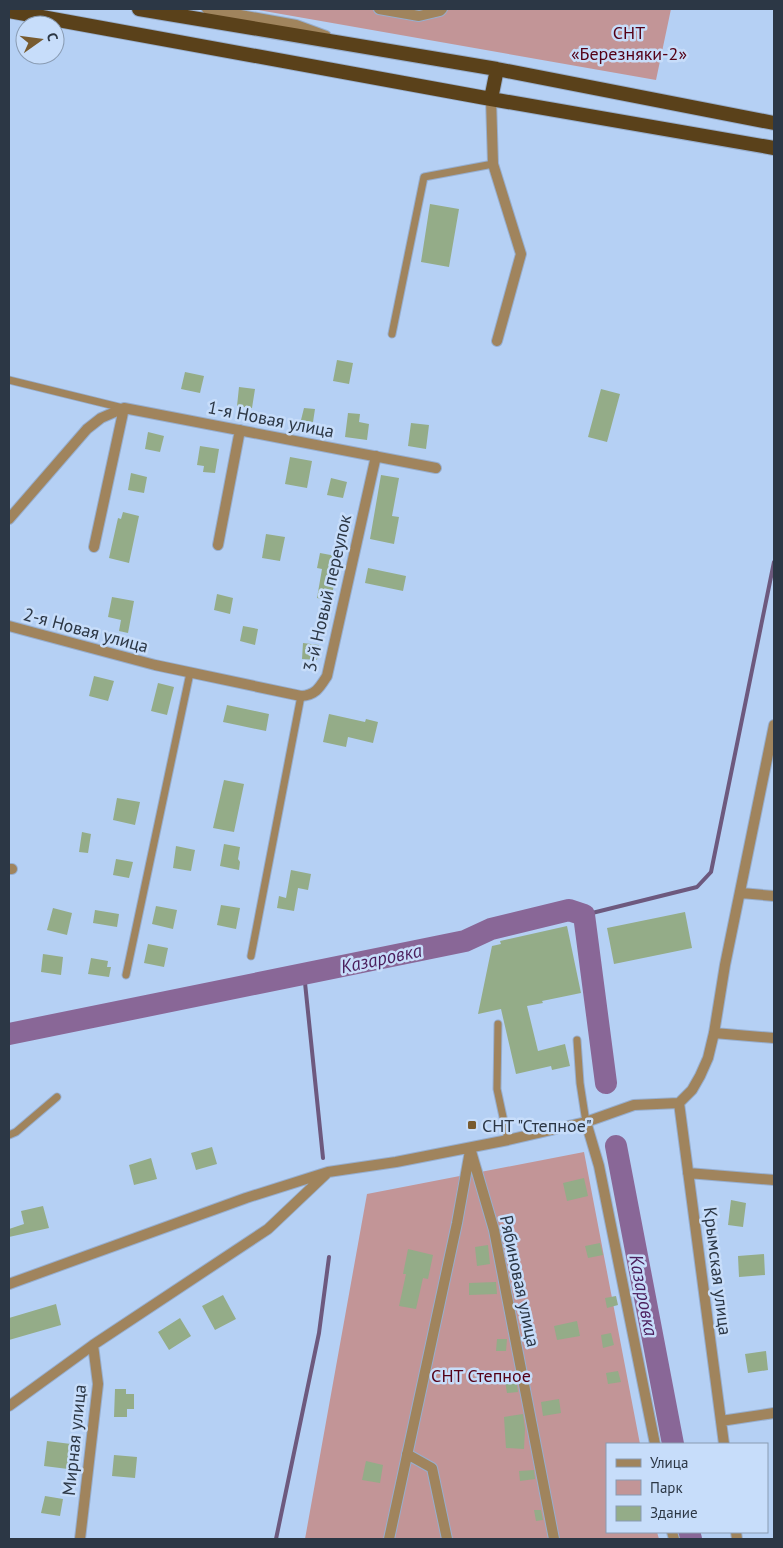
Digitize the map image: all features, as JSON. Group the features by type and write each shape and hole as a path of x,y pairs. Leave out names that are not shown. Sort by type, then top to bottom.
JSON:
{"highway":[{"path":"139,9 497,69 774,123"},
{"path":"9,12 774,148"},
{"path":"491,99 497,69"}],"street":[{"path":"207,9 296,25 343,42"},
{"path":"379,9 418,16 442,9"},
{"path":"491,99 493,164 521,254 498,341"},
{"path":"9,519 87,429 102,418 124,408"},
{"path":"94,547 124,408"},
{"name":"1-я Новая улица","path":"124,408 436,468"},
{"path":"218,545 240,430"},
{"name":"3-й Новый переулок","path":"155,665 301,696 309,696 316,692 327,676 376,456"},
{"name":"2-я Новая улица","path":"9,626 155,665"},
{"path":"9,1284 246,1198 328,1172 396,1162 508,1140 586,1122 634,1104 680,1103 692,1090 708,1058 774,725"},
{"path":"741,893 774,896"},
{"path":"714,1033 774,1038"},
{"name":"Крымская улица","path":"680,1103 724,1443"},
{"path":"586,1122 599,1166 655,1443"},
{"path":"389,1539 457,1223 470,1148"},
{"name":"Рябиновая улица","path":"470,1148 494,1230 554,1539"},
{"path":"9,1406 93,1345 268,1229 328,1172"},
{"path":"688,1173 774,1180"},
{"name":"Мирная улица","path":"80,1539 98,1384 93,1345"},
{"path":"721,1421 774,1413"},
{"path":"407,1454 432,1468 447,1539"}],"lane":[{"path":"392,334 424,178 493,164"},
{"path":"9,380 124,408"},
{"path":"126,976 190,673"},
{"path":"251,956 301,696"},
{"path":"498,1024 497,1089 508,1140"},
{"path":"577,1040 580,1083 586,1122"},
{"path":"9,1135 16,1132 57,1097"}],"green space":[{"name":"СНТ «Березняки-2»","path":"253,9 671,9 656,80"},
{"name":"СНТ Степное","path":"584,1152 640,1443 606,1443 606,1533 657,1533 659,1539 305,1539 367,1194"}],"building":[{"path":"430,204 459,209 449,267 421,262"},
{"path":"337,360 353,363 349,384 333,381"},
{"path":"185,372 204,376 200,393 181,389"},
{"path":"239,387 255,389 252,408 237,406"},
{"path":"601,389 620,394 607,442 588,437"},
{"path":"304,408 315,409 313,422 301,420"},
{"path":"348,413 360,414 359,422 369,424 367,440 345,437"},
{"path":"411,423 429,425 426,449 408,446"},
{"path":"148,432 164,436 160,452 145,449"},
{"path":"200,446 219,449 215,473 203,472 204,466 197,465"},
{"path":"290,457 312,461 307,488 285,484"},
{"path":"131,473 147,477 144,493 128,490"},
{"path":"381,475 399,478 392,516 399,517 394,544 370,539"},
{"path":"331,478 347,482 343,498 327,495"},
{"path":"123,512 139,516 129,563 109,558 118,518 121,519"},
{"path":"266,534 285,537 280,561 262,558"},
{"path":"320,553 336,556 330,583 334,584 331,601 317,598 322,569 317,568"},
{"path":"368,568 406,576 403,591 365,583"},
{"path":"217,594 233,598 230,614 214,610"},
{"path":"112,597 134,601 128,633 119,631 121,620 108,617"},
{"path":"243,626 258,629 255,645 240,641"},
{"path":"303,643 319,645 317,660 302,659"},
{"path":"94,676 114,681 108,701 89,696"},
{"path":"158,683 174,687 167,715 151,711"},
{"path":"227,705 269,714 266,731 223,722"},
{"path":"329,714 365,722 366,719 378,722 373,743 348,737 346,747 323,742"},
{"path":"224,780 244,784 234,832 213,828"},
{"path":"117,798 140,802 135,825 113,820"},
{"path":"82,832 91,834 88,853 79,852"},
{"path":"224,844 240,847 239,870 220,866"},
{"path":"176,846 195,850 191,871 173,868"},
{"path":"116,859 133,862 129,878 113,875"},
{"path":"291,870 311,874 308,890 298,888 294,911 277,908 279,896 286,898"},
{"path":"221,905 240,908 236,929 217,925"},
{"path":"156,906 177,910 173,929 152,924"},
{"path":"53,908 72,913 67,935 47,930"},
{"path":"95,910 119,914 117,927 93,923"},
{"path":"685,912 692,948 614,964 607,928"},
{"path":"567,926 581,993 527,1006 538,1051 565,1044 570,1066 552,1070 551,1066 516,1074 501,1009 478,1014 492,946 501,944 500,941"},
{"path":"148,944 168,948 164,967 144,963"},
{"path":"43,954 63,957 61,975 41,972"},
{"path":"91,958 108,961 107,967 111,967 109,977 88,974"},
{"path":"212,1147 217,1164 196,1170 191,1153"},
{"path":"151,1158 157,1179 134,1185 129,1165"},
{"path":"584,1178 588,1196 567,1201 563,1183"},
{"path":"731,1200 746,1203 743,1227 728,1225"},
{"path":"43,1206 49,1228 9,1237 9,1229 24,1224 21,1211"},
{"path":"600,1243 603,1255 588,1258 585,1246"},
{"path":"488,1245 490,1264 477,1266 475,1247"},
{"path":"408,1249 433,1255 428,1279 423,1278 416,1309 399,1306 406,1274 403,1274"},
{"path":"764,1254 765,1275 739,1277 738,1256"},
{"path":"496,1282 497,1294 469,1295 469,1283"},
{"path":"223,1295 236,1319 215,1330 202,1306"},
{"path":"616,1296 618,1305 607,1308 605,1298"},
{"path":"56,1304 61,1325 9,1340 9,1318"},
{"path":"180,1318 191,1336 169,1350 158,1332"},
{"path":"577,1321 580,1336 557,1340 554,1326"},
{"path":"611,1333 614,1345 603,1348 601,1335"},
{"path":"497,1339 507,1339 506,1351 496,1351"},
{"path":"766,1351 768,1370 748,1373 745,1354"},
{"path":"618,1371 621,1382 608,1384 606,1373"},
{"path":"515,1373 518,1392 507,1393 504,1375"},
{"path":"115,1389 126,1389 126,1394 134,1394 134,1409 127,1409 127,1417 114,1417"},
{"path":"559,1399 561,1413 543,1416 541,1402"},
{"path":"523,1414 525,1429 524,1449 506,1448 504,1417"},
{"path":"47,1441 71,1444 68,1469 44,1466"},
{"path":"114,1455 137,1457 135,1478 112,1476"},
{"path":"366,1461 383,1465 380,1483 362,1480"},
{"path":"534,1470 535,1479 520,1481 519,1471"},
{"path":"45,1496 63,1499 60,1516 41,1513"},
{"path":"534,1510 541,1510 543,1520 536,1521"}],"waterway":[{"path":"584,915 697,887 711,872 774,562"},
{"name":"Казаровка","path":"9,1034 465,941 491,929 569,910 584,915 606,1083"},
{"path":"304,973 323,1158"},
{"name":"Казаровка","path":"616,1146 673,1443"},
{"path":"276,1539 319,1333 329,1257"},
{"name":"Казаровка","path":"689,1533 691,1539"}],"place":[{"name":"СНТ \"Степное\"","path":"472,1125"}]}
